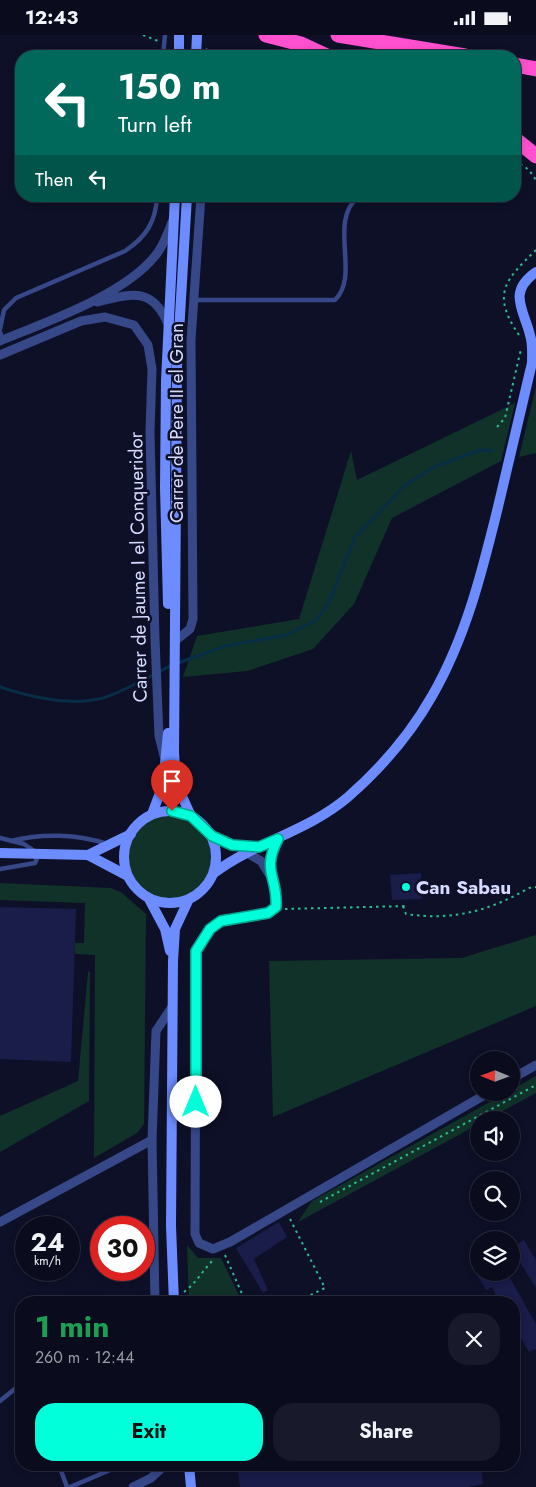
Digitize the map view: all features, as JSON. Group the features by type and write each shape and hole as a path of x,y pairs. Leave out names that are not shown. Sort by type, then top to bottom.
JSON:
{"highway":[{"path":"266,35 302,44 314,50"},
{"path":"338,35 429,50"},
{"path":"521,66 536,69"},
{"path":"521,144 536,156"}],"main road":[{"path":"179,35 179,50"},
{"path":"196,50 197,35"},
{"path":"175,202 168,324 165,487 176,783 191,816 212,836 232,845 259,847"},
{"path":"172,653 175,641 177,367 187,202"},
{"path":"214,873 247,853 316,820 347,797 393,750 432,697 448,664 475,594 534,361 530,335 519,305 519,294 522,285 536,272"},
{"path":"522,315 536,327"},
{"path":"152,814 161,794 166,763 172,676"},
{"path":"126,875 124,853 131,834 140,822 152,814 172,811 191,816"},
{"path":"88,855 131,834"},
{"path":"0,853 88,855 126,875 134,886 150,899 163,903 188,901 202,891 214,873 216,861 212,836"},
{"path":"150,899 165,929 173,961"},
{"path":"174,1296 171,1226 173,961 176,929 188,901"},
{"path":"189,1471 190,1487"}],"street":[{"name":"Carrer de Pere II el Gran","path":"175,641 190,629 193,619 193,300 201,202"},
{"path":"1,336 84,304 134,277 156,255 174,216"},
{"path":"84,304 132,294 144,296 155,302 168,324"},
{"name":"Carrer de Jaume I el Conqueridor","path":"0,355 81,321 105,317 134,325 148,345 152,369 150,432 155,639 160,736 166,763"},
{"path":"278,839 269,860 271,876 277,893 276,907 268,913 221,921 210,929 196,951 195,1234 199,1243 212,1249 225,1244 474,1101"},
{"path":"247,853 261,861 271,876"},
{"path":"155,1296 152,1141 156,1031 172,1007"},
{"path":"520,1074 536,1065"},
{"path":"0,1222 152,1141"},
{"path":"133,1487 151,1478 159,1471"}],"lane":[{"path":"164,50 165,35"},
{"path":"1,336 4,310 16,298 125,251 147,234 153,222 156,202"},
{"path":"193,300 335,300 344,286 345,215 351,202"},
{"path":"12,841 29,836 87,837 109,845"},
{"path":"0,838 24,844 39,854 35,863 0,869"},
{"path":"0,1401 15,1389"},
{"path":"62,1471 69,1487 108,1471"}],"path":[{"path":"143,35 164,45"},
{"path":"521,164 529,170 536,180"},
{"path":"522,339 504,308 505,290 511,275 536,250"},
{"path":"497,427 505,418 521,349"},
{"path":"403,906 406,915 460,916 488,909 529,887 536,887"},
{"path":"276,907 290,910 408,906"},
{"path":"314,1206 536,1085"},
{"path":"297,1215 289,1220 325,1288 308,1296"},
{"path":"180,1296 192,1286 225,1244"},
{"path":"225,1244 224,1254 243,1296"}],"green space":[{"path":"536,387 536,453 519,457"},
{"path":"515,403 501,461 392,518 354,604 313,649 247,671 183,677 197,636 299,619 351,451 357,480"},
{"path":"170,811 188,814 203,824 213,839 216,857 213,875 203,890 188,900 170,903 152,900 137,890 127,875 124,857 127,839 137,824 152,814"},
{"path":"0,883 111,888 122,893 146,914 144,1124 137,1133 94,1158 95,955 75,954 75,943 84,943 85,903 0,900"},
{"path":"536,935 536,1006 273,1117 269,961 462,958"},
{"path":"90,971 89,1101 0,1152 0,1116 78,1081 88,972"},
{"path":"536,1076 536,1093 503,1111 474,1111 492,1101 520,1101 520,1085"},
{"path":"470,1113 470,1129 298,1222 312,1201"},
{"path":"187,1245 198,1258 221,1258 239,1296 189,1296"}],"building":[{"name":"Can Sabau","path":"421,873 422,899 392,900 390,875"},
{"path":"0,907 76,909 71,1062 0,1059"},
{"path":"279,1222 287,1237 254,1259 268,1290 263,1293 236,1248"},
{"path":"524,1240 536,1260 536,1288 520,1262 520,1242"},
{"path":"481,1281 512,1281 536,1324 536,1349 529,1352 520,1336 520,1296 496,1296 492,1287 486,1290"},
{"path":"238,1471 482,1471 483,1484 468,1487 240,1487"}],"waterway":[{"path":"178,663 225,646 287,635 317,620 330,600 355,537 405,485 434,467 480,450 492,451"},
{"path":"0,687 49,699 87,701 115,694 172,665"}],"place":[{"name":"Can Sabau","path":"406,887"}],"route":[{"path":"172,811 191,816 212,836 232,845 259,847 278,839 269,860 271,876 277,893 276,907 268,913 221,921 203,936 196,951 196,1102"}]}
